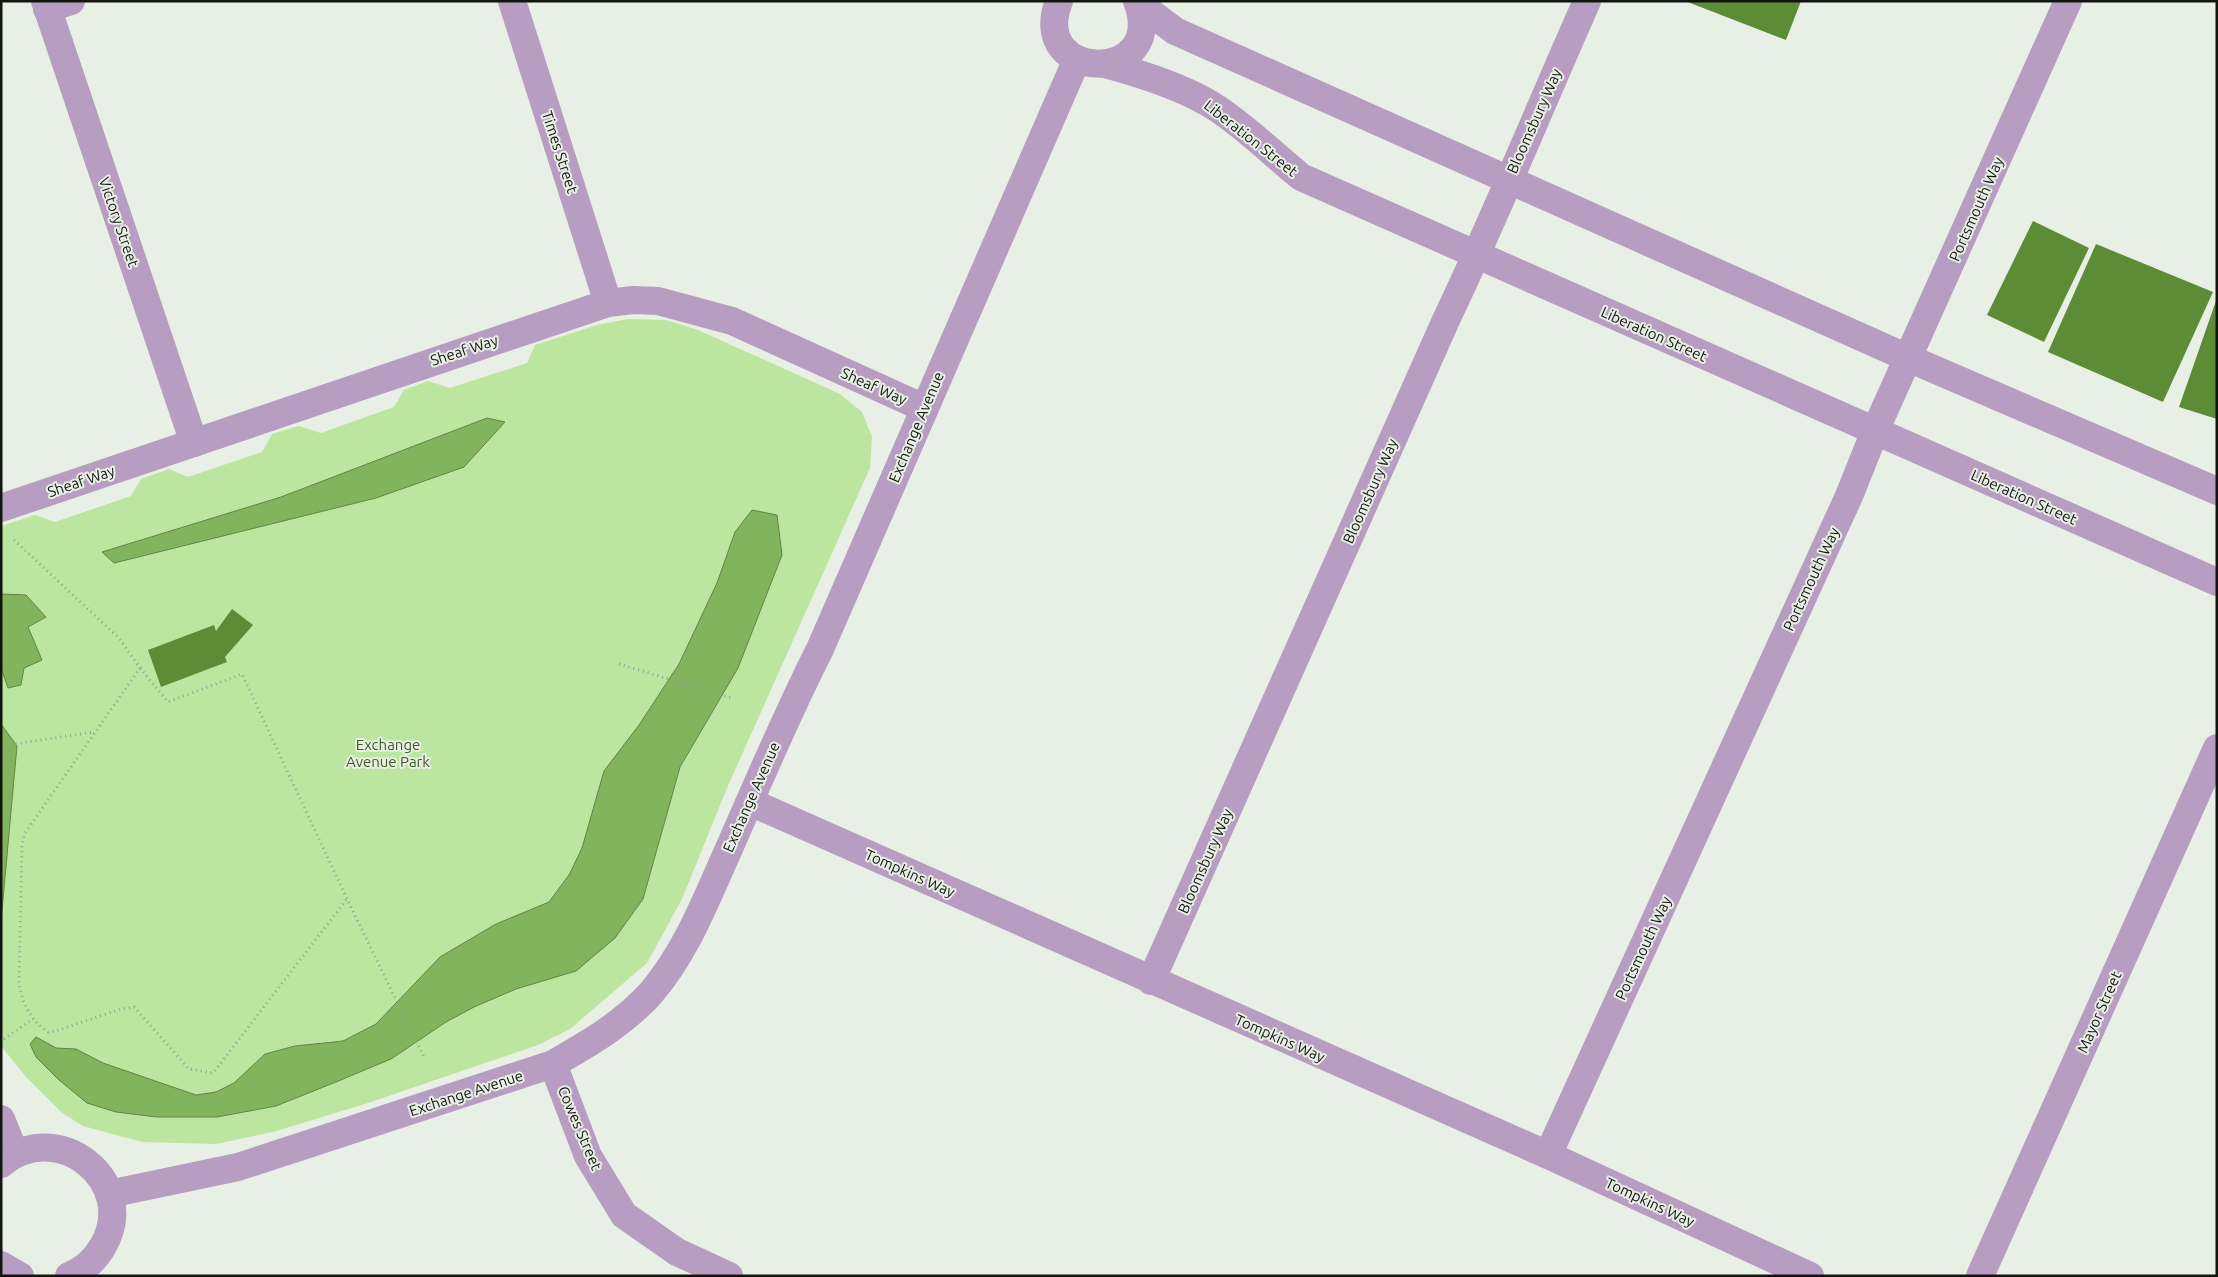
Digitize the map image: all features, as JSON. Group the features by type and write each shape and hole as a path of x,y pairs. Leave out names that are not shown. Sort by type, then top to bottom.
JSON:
{"street":[{"name":"Times Street","path":"512,1 608,303"},
{"path":"1059,1 1054,22 1056,34 1068,53 1077,60"},
{"name":"Bloomsbury Way","path":"1151,981 1476,256 1587,1"},
{"name":"Portsmouth Way","path":"1548,1155 1849,496 1875,431 2068,1"},
{"path":"1137,2 1175,31 1908,358 2217,491"},
{"path":"1105,64 1128,53 1139,38 1142,20 1137,2"},
{"name":"Victory Street","path":"54,4 194,443"},
{"name":"Liberation Street","path":"1077,60 1088,64 1105,64 1156,80 1202,99 1220,110 1301,177 2217,582"},
{"name":"Exchange Avenue","path":"109,1194 238,1167 553,1064 596,1039 626,1017 650,994 689,938 786,718 820,649 1077,60"},
{"name":"Sheaf Way","path":"1,508 608,303 633,300 658,301 732,321 924,408"},
{"name":"Mayor Street","path":"1980,1276 2217,748"},
{"name":"Tompkins Way","path":"750,802 1548,1155 1810,1276"},
{"name":"Cowes Street","path":"553,1064 588,1156 624,1215 677,1252 729,1276"},
{"path":"1,1119 8,1159 40,1147 53,1148 77,1155 97,1172 109,1194 112,1218 102,1263 85,1268 69,1276"}],"path":[{"path":"11,538 119,638 140,668 168,702 242,674 392,994 424,1056"},
{"path":"619,664 732,698"},
{"path":"140,668 32,823 26,833 22,846 19,983 25,1005 33,1019 48,1032 121,1009 134,1008 189,1069 213,1072 347,899"},
{"path":"1,746 94,732"},
{"path":"4,1039 33,1019"}],"green space":[{"name":"Exchange Avenue Park","path":"628,319 666,320 698,330 840,394 862,412 872,437 870,468 727,788 682,899 647,963 570,1029 538,1045 368,1103 273,1132 216,1144 142,1142 83,1126 61,1112 26,1077 1,1046 1,526 35,515 55,522 131,496 141,479 169,469 188,477 262,452 272,434 299,426 321,433 394,407 404,390 428,381 450,388 527,363 535,345 597,325"}],"shaded area":[{"path":"487,418 505,422 464,467 376,498 114,563 102,552 281,497"},
{"path":"752,510 777,515 782,555 738,668 680,767 643,899 615,938 576,971 516,989 474,1007 446,1022 391,1059 336,1082 276,1106 217,1117 157,1117 116,1112 87,1103 59,1080 36,1057 30,1044 36,1037 56,1048 76,1049 103,1063 196,1095 216,1092 234,1083 265,1054 295,1046 343,1041 376,1024 440,957 496,924 549,902 569,875 582,848 604,771 639,725 679,664 717,583 735,532"},
{"path":"1,594 26,595 46,617 28,627 42,660 24,668 21,685 8,688 1,668"},
{"path":"1,724 17,746 1,921"}],"building":[{"path":"1685,1 1801,1 1786,40"},
{"path":"2033,221 2089,248 2044,342 1987,315"},
{"path":"2096,244 2213,292 2163,402 2048,352"},
{"path":"2217,298 2217,419 2179,407"},
{"path":"232,609 253,625 225,657 227,662 161,687 148,650 214,625 216,631"}]}
